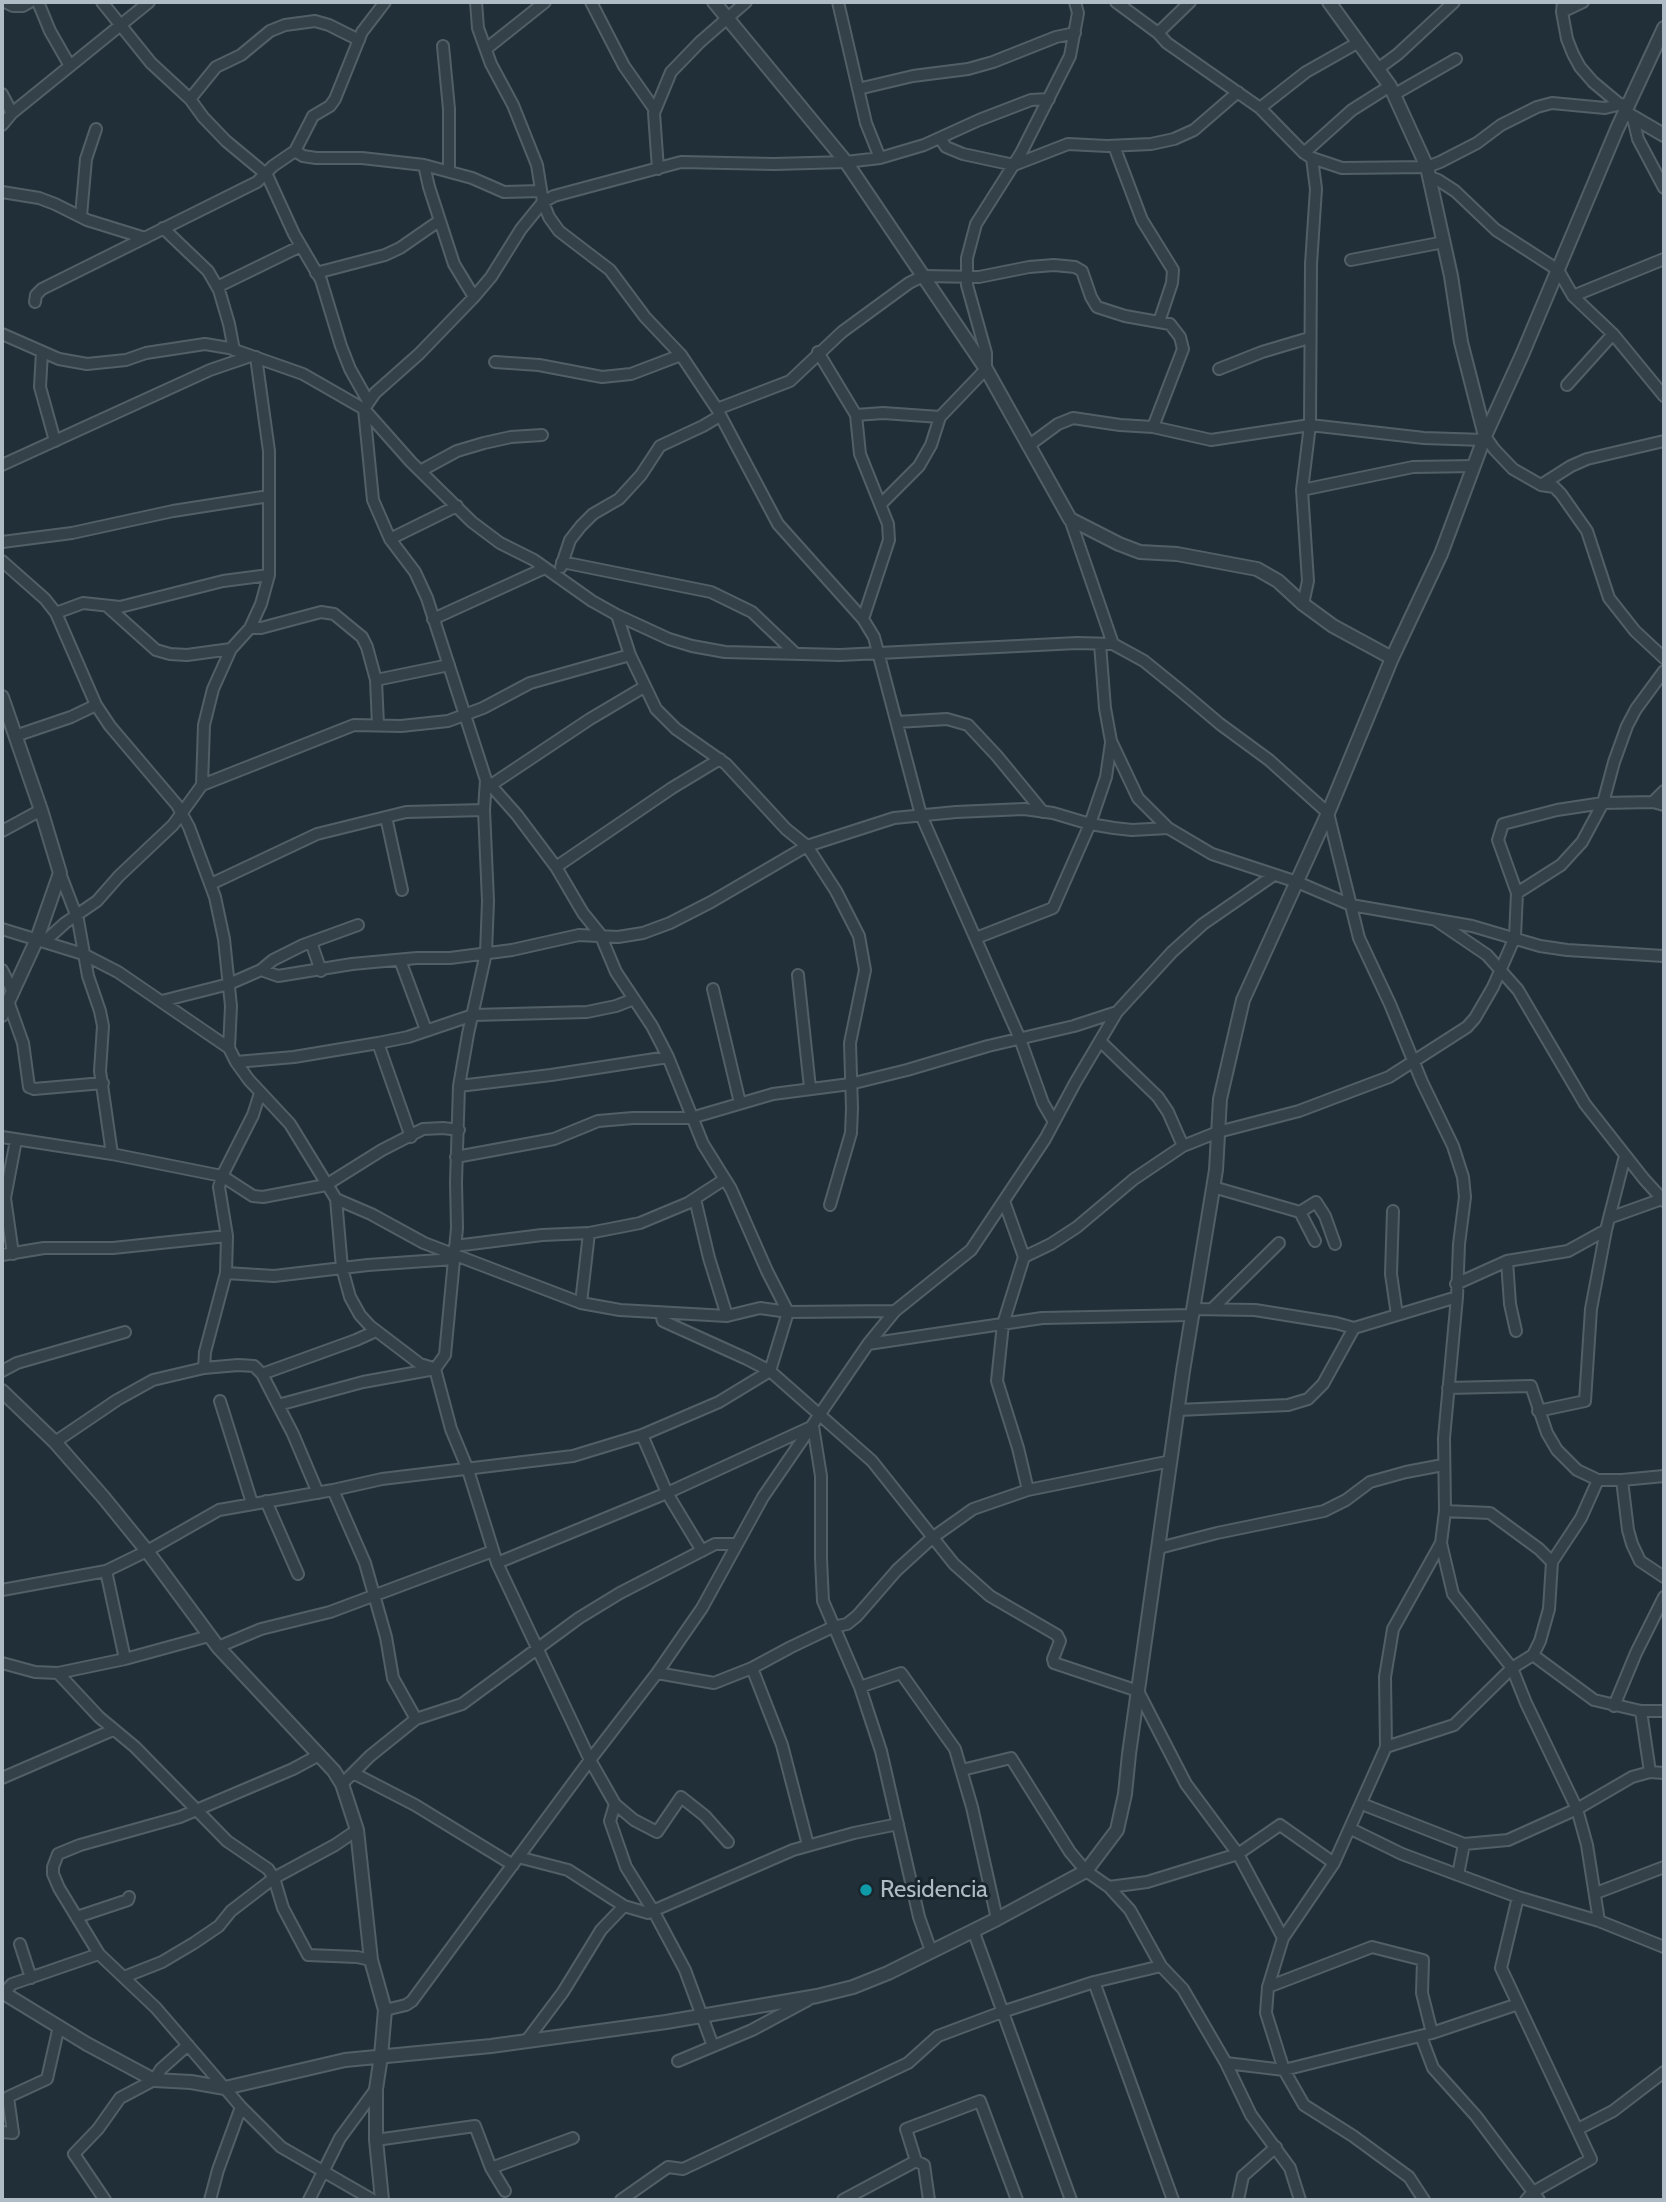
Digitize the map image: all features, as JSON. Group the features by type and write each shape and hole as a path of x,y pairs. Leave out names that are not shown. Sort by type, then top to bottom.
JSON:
{"street":[{"path":"5,2 13,6 23,6 30,2"},
{"path":"38,2 70,66"},
{"path":"102,2 151,63 190,99 226,141 267,175 327,294 341,346 366,405 411,461 472,522 500,543 545,568 617,615 669,639 725,652 840,655 1077,643 1114,644 1143,661 1269,760 1328,813 1359,938 1390,1004 1413,1063 1453,1146 1463,1177 1465,1197 1448,1388 1443,1465 1445,1511 1441,1543 1453,1594 1512,1668 1577,1809 1587,1845 1599,1920"},
{"path":"2,125 12,113 149,2"},
{"path":"476,2 478,28 491,64 513,105 537,166 548,217 559,231 610,270 645,317 681,355 719,412 778,524 863,619 874,637 921,815 1020,1039 1043,1102 1054,1122"},
{"path":"486,49 545,2"},
{"path":"591,2 624,66 655,110"},
{"path":"714,2 846,162 986,369 1070,519 1114,644"},
{"path":"658,169 655,110 676,66 746,2"},
{"path":"838,2 866,123 880,158"},
{"path":"881,504 919,466 931,445 940,417 986,369 986,353 967,278 967,258 976,224 1014,164 1070,56 1077,12 1075,2"},
{"path":"1116,2 1260,108 1308,155 1342,168 1428,172 1477,143 1501,125 1552,103 1627,112"},
{"path":"1158,33 1189,2"},
{"path":"1329,2 1379,68 1392,90 1428,172 1444,242 1461,342 1485,438 1513,469 1541,485 1554,487 1580,520 1591,542 1609,598 1634,631 1664,658"},
{"path":"1379,68 1454,2"},
{"path":"1583,2 1563,7 1567,39 1580,67 1627,112 1664,135"},
{"path":"34,302 42,289 257,182 267,175 273,166 295,151 313,116 330,106 335,99 377,4"},
{"path":"190,99 216,68 241,55 270,31 285,25 315,21 359,40"},
{"path":"99,1954 12,1984 3,1992 87,2044 154,2080 191,2082 225,2088 345,2060 491,2046 703,2016 853,1987 997,1919 1086,1871 1117,1830 1125,1794 1192,1312 1213,1186 1220,1100 1243,1000 1328,813 1392,658 1441,554 1485,438 1664,28"},
{"path":"858,89 913,76 968,69 1056,37 1075,33"},
{"path":"1260,108 1306,72 1359,42"},
{"path":"443,46 449,109 449,170"},
{"path":"1308,155 1352,110 1456,59"},
{"path":"940,138 946,147 964,155 1014,164 1068,144 1151,144 1174,139 1194,130 1238,92"},
{"path":"2,94 12,113"},
{"path":"295,151 303,156 394,160 424,165 449,170 504,192 554,196 681,162 774,164 880,158 909,150 1031,100 1049,99"},
{"path":"1627,112 1664,188"},
{"path":"80,216 86,159 96,129"},
{"path":"1114,146 1142,220 1173,270 1172,283 1159,322"},
{"path":"1303,604 1308,581 1302,490 1310,425 1309,338 1316,190 1308,155"},
{"path":"424,165 454,264 474,297"},
{"path":"1428,172 1455,191 1496,230 1558,270 1573,296 1613,334 1664,396"},
{"path":"2,192 39,198 102,226 145,239"},
{"path":"366,405 419,354 491,277 542,196"},
{"path":"316,273 385,255 407,244 439,221"},
{"path":"163,228 208,271 217,287 234,349"},
{"path":"1351,260 1444,242"},
{"path":"217,287 301,246"},
{"path":"1573,296 1664,259"},
{"path":"557,577 570,540 581,526 593,514 619,499 641,475 660,446 719,412 790,381 818,352 909,283 923,276 967,278 1029,267 1075,267 1082,271 1097,307 1170,324 1181,337 1183,349 1153,427"},
{"path":"956,327 976,318"},
{"path":"2,334 59,359 87,364 125,360 146,353 205,344 234,349 303,374 366,405"},
{"path":"1567,385 1613,334"},
{"path":"1219,369 1309,338"},
{"path":"42,352 40,387 55,441"},
{"path":"818,352 856,415 860,454 888,524 889,540 863,619"},
{"path":"495,362 539,365 602,377 631,373 681,355"},
{"path":"2,465 210,370 253,357"},
{"path":"202,785 204,725 213,689 231,649 250,628 270,575 270,451 253,357"},
{"path":"2,1590 106,1571 219,1510 382,1479 573,1456 642,1435 719,1402 770,1371 788,1312 725,1179 703,1144 668,1057 652,1026 617,972 600,934 583,913 556,867 489,783 476,753 449,665 415,572 390,539 373,500 366,405"},
{"path":"856,415 940,417"},
{"path":"1028,446 1067,418 1153,427 1211,440 1310,425 1424,439 1485,438"},
{"path":"422,470 457,451 484,443 541,435"},
{"path":"1541,485 1570,466 1587,459 1664,442"},
{"path":"1302,490 1413,467 1474,466"},
{"path":"2,542 72,533 173,511 269,496"},
{"path":"390,539 457,506"},
{"path":"1070,519 1140,552 1177,554 1257,569 1279,581 1303,604 1333,626 1392,658"},
{"path":"2,561 45,599 56,614 96,705 182,812 211,884 224,939 232,1034 229,1048"},
{"path":"562,562 711,592 735,601 752,612 795,653"},
{"path":"433,619 545,568"},
{"path":"56,614 83,603 120,607 242,577 270,575"},
{"path":"107,606 156,650 187,655 231,649"},
{"path":"250,628 261,628 321,612 334,614 362,637 376,680 378,725"},
{"path":"617,615 630,655 656,709 666,720 738,775 786,829 807,846 859,936 865,960 859,1005 849,1043 851,1133 830,1205"},
{"path":"1100,645 1105,708 1111,741 1138,798 1168,828 1212,854 1297,882 1351,905 1472,926 1567,950 1664,956"},
{"path":"41,941 97,901 119,876 173,825 202,785 354,725 428,724 448,721 466,716 530,683 630,655"},
{"path":"376,680 449,665"},
{"path":"1517,893 1562,865 1574,853 1602,803 1627,726 1664,671"},
{"path":"278,1405 363,1382 435,1369 445,1355 454,1253 459,1086 486,953 488,901 484,810 489,783 644,687"},
{"path":"2,697 3,711 15,736 76,915 83,954 100,1011 103,1026 100,1071 113,1154"},
{"path":"15,736 71,717 96,705"},
{"path":"897,722 947,719 968,725 1043,812"},
{"path":"976,938 1053,908 1090,824 1106,777 1111,741"},
{"path":"556,867 672,788 720,759"},
{"path":"1024,1257 1077,1227 1134,1180 1183,1146 1218,1132 1299,1111 1389,1077 1467,1027 1482,1008 1502,970 1515,937 1517,893 1498,840 1503,824 1602,803 1659,804 1664,791"},
{"path":"2,831 41,810"},
{"path":"211,884 317,834 406,812 484,810"},
{"path":"261,971 278,976 352,964 450,958 539,946 579,934 630,936 670,923 757,877 807,846 894,818 999,810 1043,812 1090,824 1132,830 1168,828"},
{"path":"386,817 402,890"},
{"path":"2,1015 41,941 60,873"},
{"path":"385,2010 412,2001 657,1673 702,1608 763,1497 868,1344 895,1311 971,1250 1054,1122 1117,1012 1172,952 1203,924 1274,875"},
{"path":"1436,920 1487,956 1502,970 1518,990 1585,1104 1663,1200 1608,1224 1568,1251 1507,1261 1456,1284"},
{"path":"162,1001 229,984 261,971 273,960 311,942 358,925"},
{"path":"2,929 83,954 118,972 229,1048 236,1062 260,1093 290,1124 336,1199 342,1268 360,1315 376,1331 420,1364 435,1369"},
{"path":"311,942 321,971"},
{"path":"400,960 426,1030"},
{"path":"2,970 23,1043 29,1087 34,1089 103,1083"},
{"path":"798,975 810,1088"},
{"path":"713,989 740,1103"},
{"path":"236,1062 294,1057 378,1043 408,1037 473,1015 587,1012 634,999"},
{"path":"456,1157 554,1139 598,1121 691,1118 740,1103 810,1088 850,1084 1117,1012"},
{"path":"1100,1041 1158,1097 1183,1146"},
{"path":"378,1043 411,1137"},
{"path":"459,1086 668,1057"},
{"path":"204,1368 205,1352 226,1273 227,1236 219,1199 222,1176 253,1115 260,1093"},
{"path":"2,1137 113,1154 222,1176 253,1196 263,1197 326,1185 382,1150 423,1129 459,1130"},
{"path":"16,1140 5,1198 7,1254 44,1248 113,1248 227,1236"},
{"path":"1538,1411 1585,1401 1591,1309 1625,1156"},
{"path":"226,1273 274,1276 454,1253 542,1235 589,1233 640,1223 695,1199 725,1179"},
{"path":"1213,1186 1300,1212 1315,1241"},
{"path":"336,1199 371,1214 412,1238 581,1303 661,1314 727,1316 761,1308 788,1312 895,1311"},
{"path":"695,1199 727,1316"},
{"path":"1004,1201 1024,1257 1003,1324 996,1381 1018,1448 1028,1490"},
{"path":"1300,1212 1316,1202 1325,1216 1335,1244"},
{"path":"1393,1211 1391,1274 1397,1315"},
{"path":"581,1303 589,1233"},
{"path":"1213,1308 1279,1243"},
{"path":"1507,1261 1510,1304 1516,1331"},
{"path":"868,1344 1042,1318 1192,1312 1213,1308 1255,1310 1336,1322 1354,1328 1457,1297"},
{"path":"661,1314 663,1321 770,1371 816,1421 872,1461 954,1564 990,1596 1057,1635 1060,1642 1054,1663 1138,1691 1186,1784 1238,1854 1283,1938"},
{"path":"1178,1410 1288,1405 1308,1399 1322,1384 1354,1328"},
{"path":"262,1374 376,1331"},
{"path":"2,1371 17,1363 125,1332"},
{"path":"55,1442 117,1400 153,1380 204,1368 238,1364 254,1366 262,1374 278,1405 318,1493"},
{"path":"435,1369 451,1429 468,1470 497,1563 590,1760 615,1804 634,1820 657,1832 681,1797 705,1816 729,1842"},
{"path":"1448,1388 1531,1386 1547,1433 1557,1450 1577,1470 1598,1480 1664,1476"},
{"path":"2,1391 55,1442 147,1551 218,1647 334,1771 342,1784 357,1830 371,1960 385,2010 382,2056 376,2089 376,2140 382,2200"},
{"path":"220,1402 252,1503"},
{"path":"497,1563 667,1493 816,1421"},
{"path":"816,1421 821,1476 823,1601 860,1687 881,1751 919,1917 931,1951"},
{"path":"642,1435 667,1493 702,1551"},
{"path":"657,1673 714,1683 752,1668 833,1627 847,1624 897,1570 932,1538 973,1510 1028,1490 1171,1461"},
{"path":"1159,1548 1324,1511 1346,1500 1370,1482 1443,1465"},
{"path":"1386,1747 1454,1725 1512,1668 1533,1656 1549,1609 1552,1562 1581,1518 1598,1480"},
{"path":"1622,1480 1632,1544 1640,1561 1664,1577"},
{"path":"333,1490 366,1563 386,1637 393,1678 416,1719"},
{"path":"266,1501 298,1574"},
{"path":"1445,1511 1490,1513 1522,1535 1552,1562"},
{"path":"1424,2200 1409,2177 1336,2124 1304,2105 1284,2070 1266,2013 1268,1987 1283,1938 1334,1863 1386,1747 1385,1677 1393,1629 1441,1543"},
{"path":"342,1784 416,1719 462,1704 579,1618 610,1599 715,1545 736,1544"},
{"path":"218,1647 261,1629 330,1612 493,1552"},
{"path":"106,1571 125,1658"},
{"path":"1615,1706 1636,1653 1664,1597"},
{"path":"2,1664 35,1672 58,1673 209,1636"},
{"path":"1533,1656 1594,1700 1642,1711 1664,1711"},
{"path":"752,1668 782,1745 808,1845"},
{"path":"58,1673 227,1841 268,1869 274,1878 283,1908 307,1955 371,1960"},
{"path":"860,1687 901,1673 955,1749 997,1919"},
{"path":"1642,1711 1650,1772"},
{"path":"2,1778 113,1730"},
{"path":"319,1755 293,1769 160,1824 107,1837 58,1854 53,1874 99,1954 188,2045 241,2107 281,2147 373,2200"},
{"path":"962,1770 1011,1758 1070,1852 1086,1871 1109,1887 1130,1910 1161,1966 1183,1989 1226,2063 1251,2115 1290,2168 1300,2200"},
{"path":"1367,1806 1464,1844 1508,1840 1577,1809 1632,1777 1650,1772 1664,1773"},
{"path":"353,1773 515,1861 568,1870 624,1906 648,1913 808,1845 898,1824"},
{"path":"615,1804 610,1821 626,1867 685,1970 713,2046"},
{"path":"1109,1887 1147,1882 1238,1854 1280,1825 1334,1863"},
{"path":"124,1977 162,1962 194,1943 219,1926 231,1911 274,1878 357,1830"},
{"path":"1355,1831 1402,1854 1518,1897 1599,1920 1664,1947"},
{"path":"1458,1875 1464,1844"},
{"path":"1596,1893 1664,1867"},
{"path":"77,1917 128,1900 129,1897"},
{"path":"1268,1987 1372,1947 1423,1960 1422,1993 1433,2068 1476,2116 1533,2197 1591,2160 1501,1968 1518,1897"},
{"path":"527,2040 563,1992 601,1930 624,1906"},
{"path":"973,1930 1070,2200"},
{"path":"20,1944 31,1978"},
{"path":"621,2200 668,2167 682,2169 908,2063 939,2036 1002,2011 1094,1982 1161,1966"},
{"path":"1094,1982 1172,2200"},
{"path":"678,2061 752,2030 817,1996"},
{"path":"1226,2063 1284,2070 1427,2035 1518,2004"},
{"path":"2,2132 12,2133 8,2097 47,2079 59,2026"},
{"path":"105,2200 74,2154 98,2129 120,2098 154,2080 161,2069 188,2045"},
{"path":"1578,2129 1614,2111 1664,2072"},
{"path":"309,2200 351,2121 376,2089"},
{"path":"929,2200 924,2165 916,2161 906,2129 980,2101 1017,2200"},
{"path":"211,2200 218,2170 241,2107"},
{"path":"376,2140 475,2126 491,2168 505,2191"},
{"path":"491,2168 573,2138"},
{"path":"1238,2200 1243,2176 1276,2147"},
{"path":"843,2200 916,2161"}],"place":[{"name":"Residencia","path":"866,1890"}]}
